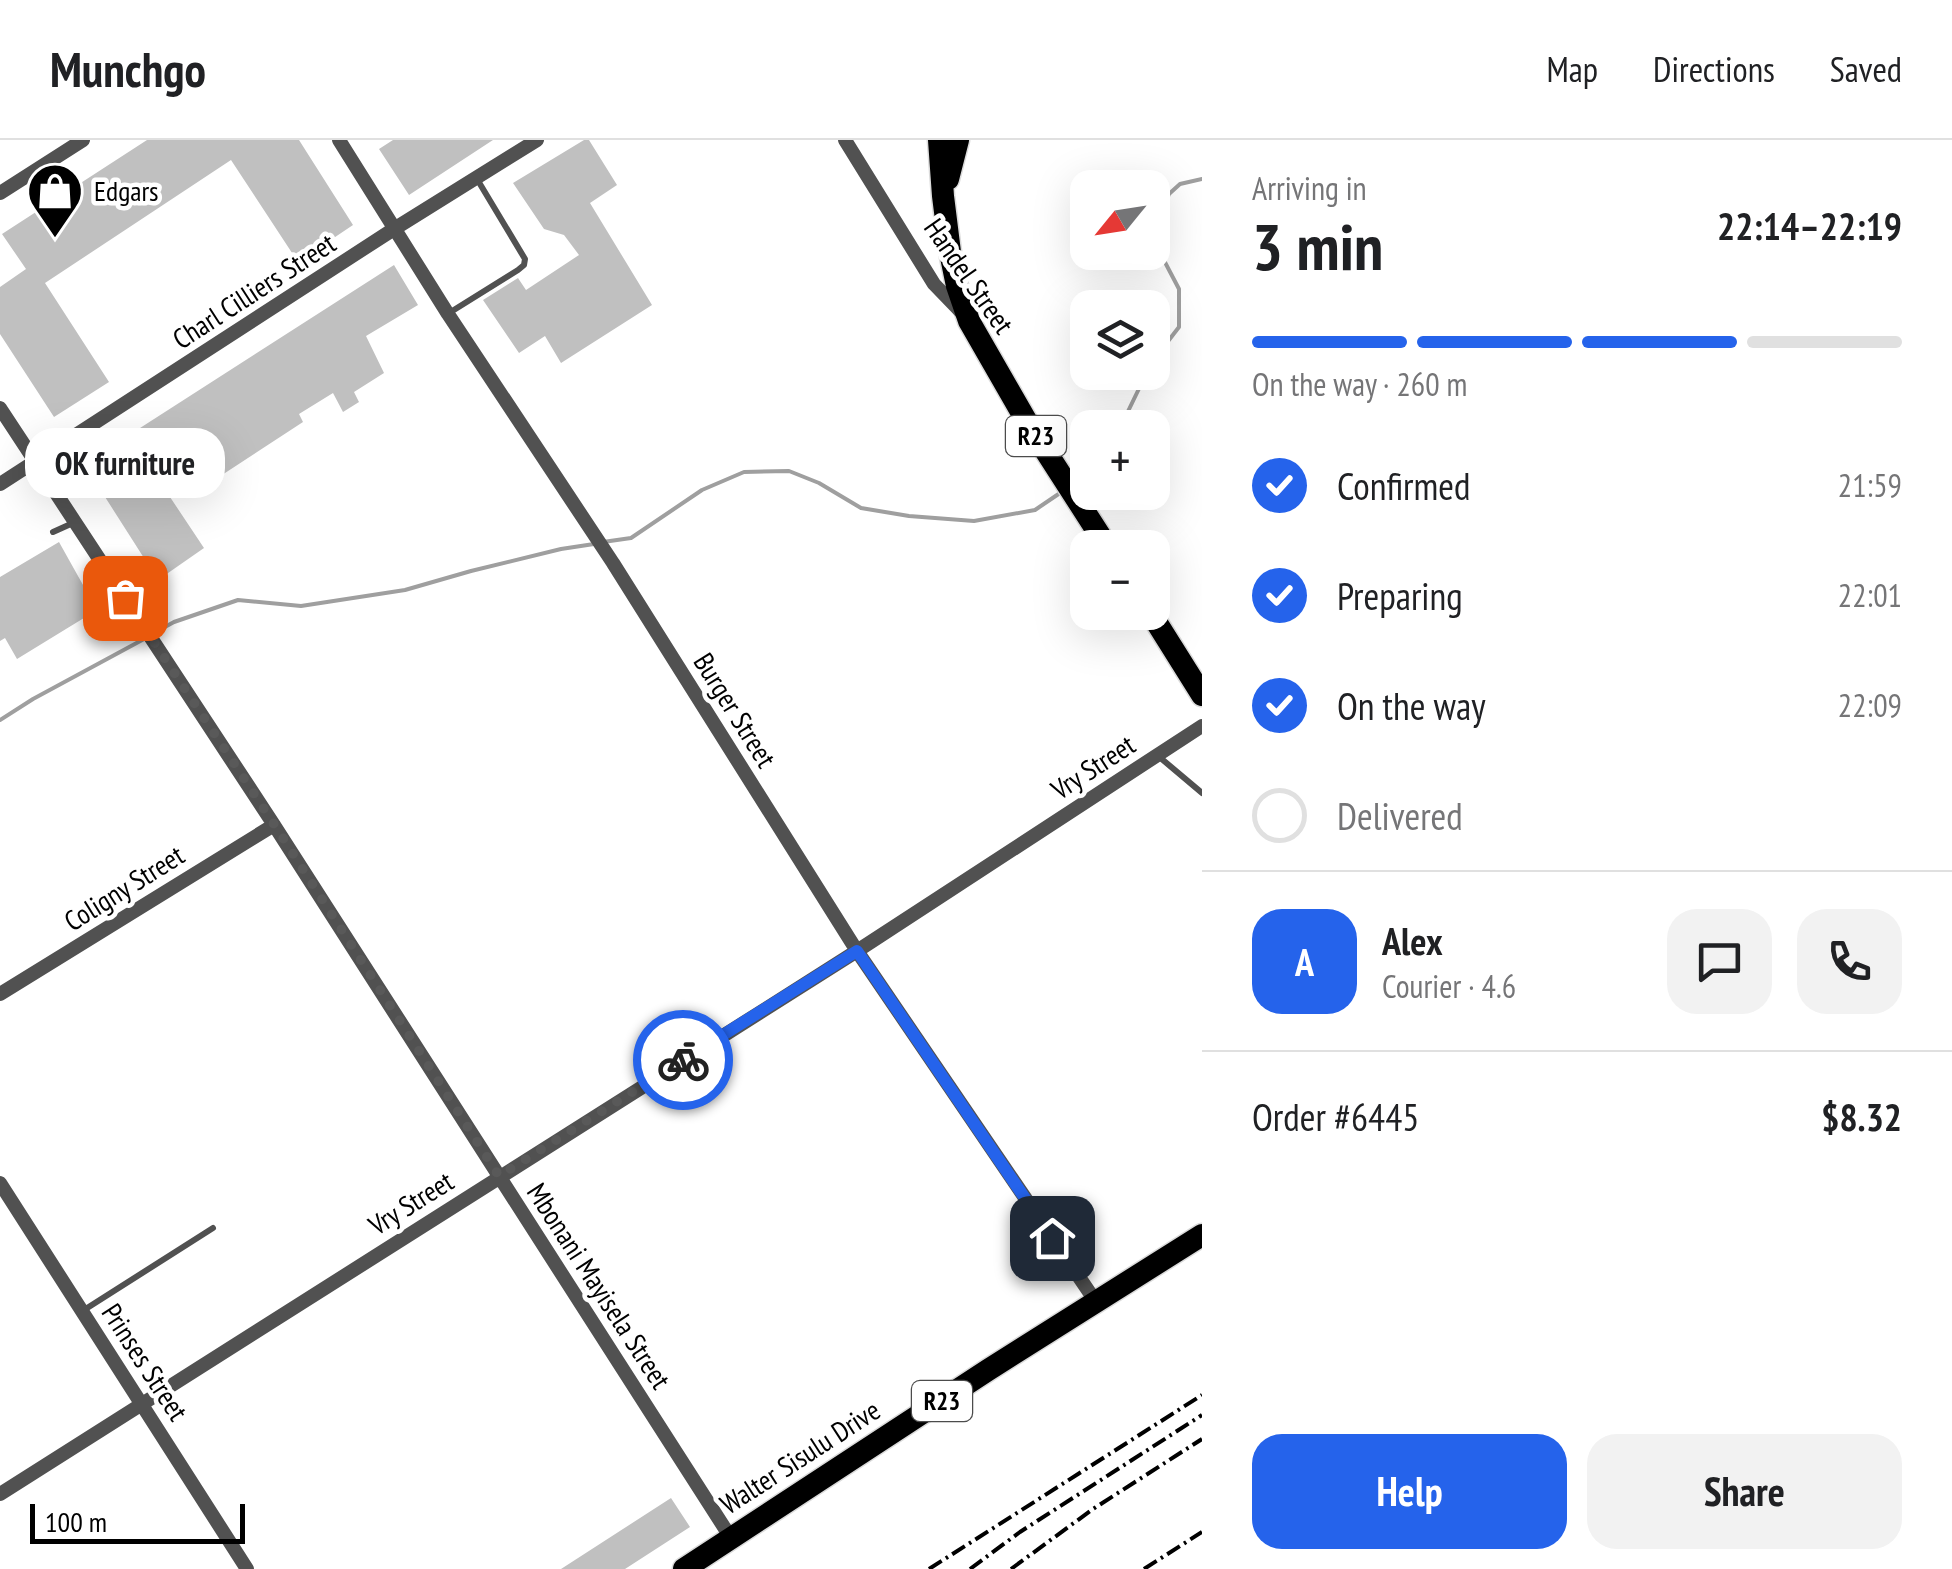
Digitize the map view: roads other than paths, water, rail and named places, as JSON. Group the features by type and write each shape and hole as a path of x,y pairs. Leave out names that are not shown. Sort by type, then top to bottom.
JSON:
{"main road":[{"name":"R23","path":"939,140 950,252 970,321"},
{"name":"R23","path":"943,196 958,140"},
{"name":"Handel Street","path":"970,321 1027,422 1096,530"},
{"path":"1161,630 1202,695"},
{"name":"Walter Sisulu Drive","path":"684,1569 1202,1236"}],"street":[{"path":"0,192 82,140"},
{"name":"Burger Street","path":"339,140 857,951 1096,1302"},
{"name":"Charl Cilliers Street","path":"0,484 537,140"},
{"name":"Handel Street","path":"845,140 934,284 970,321"},
{"name":"Mbonani Mayisela Street","path":"0,408 274,824 732,1538"},
{"name":"Vry Street","path":"0,1494 857,951 1202,726"},
{"name":"Coligny Street","path":"0,994 274,824"},
{"name":"Prinses Street","path":"0,1182 247,1569"}],"lane":[{"path":"448,314 524,266 525,260 476,177"},
{"path":"53,532 74,522"},
{"path":"1157,755 1202,793"},
{"path":"83,1311 213,1228"}],"waterway":[{"path":"1170,339 1179,327 1179,289 1157,247 1155,229 1169,194 1180,184 1202,179"},
{"path":"1129,410 1138,390"},
{"path":"603,542 631,538 702,490 744,472 789,471 819,483 861,508 974,521 1035,510 1063,491"},
{"path":"152,634 174,622 238,600 301,606 405,590 594,544"},
{"path":"0,720 144,639"}],"railway":[{"path":"929,1569 1202,1395"},
{"path":"970,1569 1020,1532 1202,1415"},
{"path":"1011,1569 1093,1509 1202,1439"},
{"path":"1144,1569 1202,1532"}],"place":[{"name":"Edgars","path":"55,240"},
{"name":"OK furniture","path":"125,598"}]}
